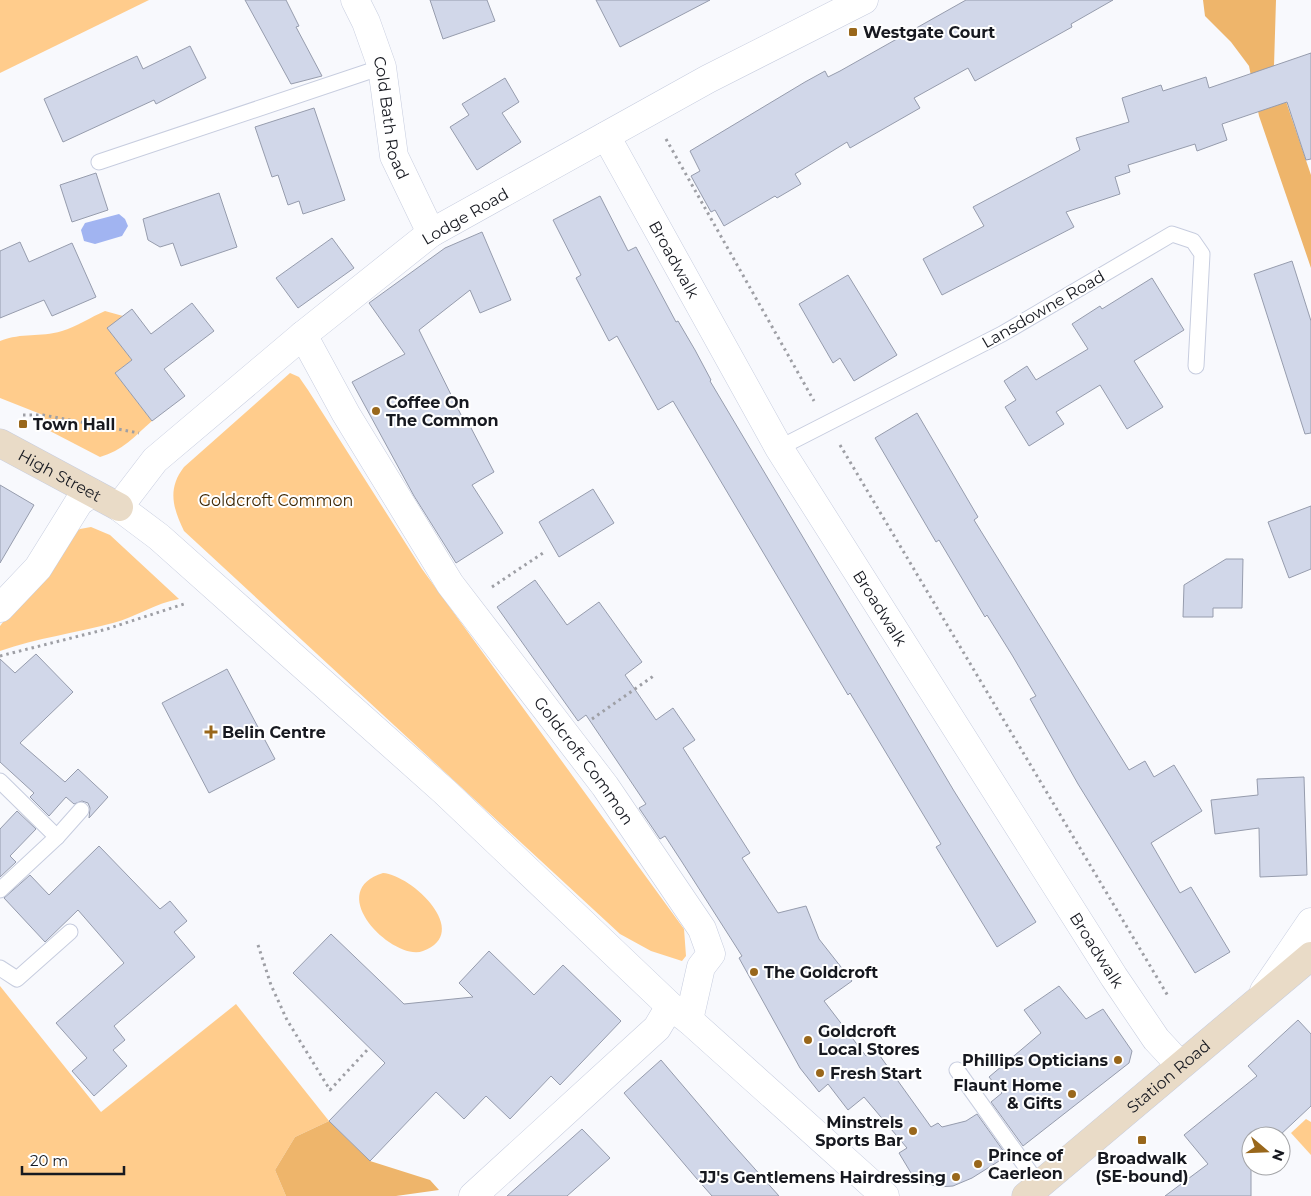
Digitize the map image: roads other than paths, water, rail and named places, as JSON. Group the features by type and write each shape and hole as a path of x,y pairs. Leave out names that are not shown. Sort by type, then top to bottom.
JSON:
{"main road":[{"name":"High Street","path":"0,442 119,507"},
{"name":"Station Road","path":"1033,1190 1311,956"}],"street":[{"name":"Cold Bath Road","path":"355,0 366,22 382,67 394,156 431,233"},
{"name":"Lodge Road","path":"119,507 155,460 303,336 431,233 835,7 864,0"},
{"name":"Broadwalk","path":"606,136 779,448 1114,978 1156,1039 1180,1065"},
{"name":"Goldcroft Common","path":"303,336 351,422 450,584 605,786 702,929 711,954 701,967 679,1013"},
{"path":"0,608 38,568 79,502 92,493"},
{"path":"119,507 159,537 445,792 679,1013 885,1196"},
{"path":"1258,1000 1311,922"},
{"path":"473,1196 657,1028 679,1013"}],"lane":[{"path":"99,162 382,67"},
{"name":"Lansdowne Road","path":"779,448 1002,334 1172,234 1193,241 1202,254 1196,366"},
{"path":"0,781 56,837"},
{"path":"0,890 56,837 81,810"},
{"path":"0,968 17,979 70,932"},
{"path":"957,1070 1033,1190"}],"water":[{"path":"119,214 125,219 128,226 122,236 95,244 84,241 81,230 85,223"}],"place":[{"name":"Westgate Court","path":"853,32"},
{"name":"Coffee On The Common","path":"376,411"},
{"name":"Town Hall","path":"23,424"},
{"name":"Belin Centre","path":"211,732"},
{"name":"The Goldcroft","path":"754,972"},
{"name":"Goldcroft Local Stores","path":"808,1040"},
{"name":"Phillips Opticians","path":"1118,1060"},
{"name":"Fresh Start","path":"820,1073"},
{"name":"Flaunt Home & Gifts","path":"1072,1094"},
{"name":"Minstrels Sports Bar","path":"913,1131"},
{"name":"Broadwalk (SE-bound)","path":"1142,1140"},
{"name":"Prince of Caerleon","path":"978,1164"},
{"name":"JJ's Gentlemens Hairdressing","path":"956,1177"}]}
